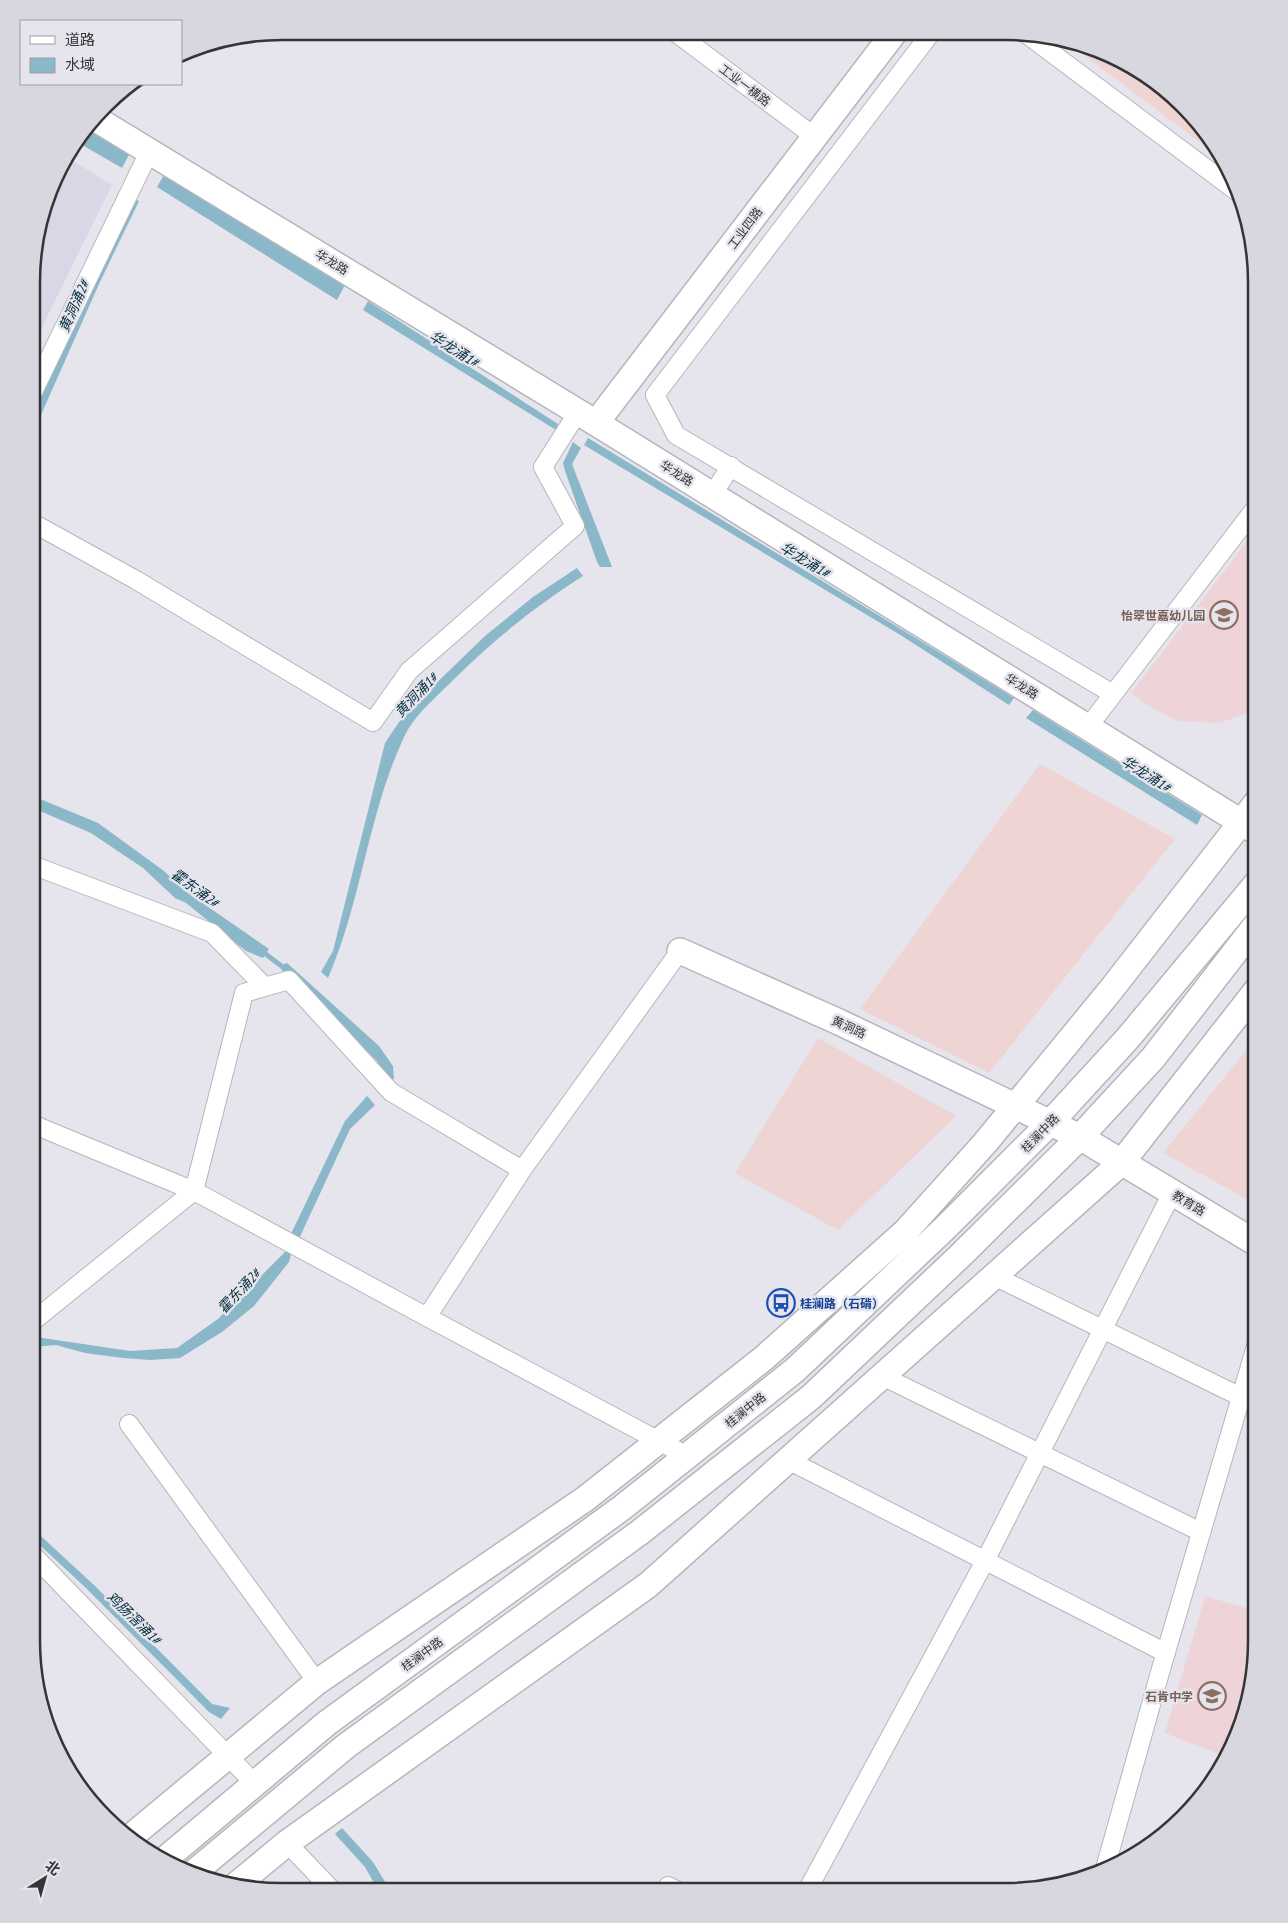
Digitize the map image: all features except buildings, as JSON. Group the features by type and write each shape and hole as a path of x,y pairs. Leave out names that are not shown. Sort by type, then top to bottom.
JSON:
{"main road":[{"name":"工业四路","path":"587,418 810,143 889,40"},
{"name":"华龙路","path":"100,122 587,418 1248,826"},
{"path":"135,1833 317,1682 585,1500 764,1358 904,1232 1015,1106 1248,828"},
{"name":"桂澜中路","path":"170,1855 327,1723 623,1507 795,1370 945,1228 1050,1123 1128,1038 1248,893"},
{"path":"199,1868 346,1746 639,1533 824,1385 962,1254 1080,1138 1153,1058 1248,935"},
{"name":"黄洞路","path":"680,952 839,1022 1080,1138"},
{"path":"243,1880 287,1843 648,1585 1122,1162 1248,1001"},
{"name":"教育路","path":"1080,1138 1248,1239"},
{"path":"788,1460 824,1385"},
{"path":"222,1849 287,1843"}],"street":[{"name":"工业一横路","path":"685,40 810,143 828,168"},
{"path":"926,40 655,395 676,435 1113,694"},
{"path":"1037,42 1228,185"},
{"path":"838,107 861,125"},
{"path":"40,377 148,152"},
{"path":"40,527 136,580 373,722 408,671 574,526 542,467 587,418"},
{"path":"712,495 731,466"},
{"path":"1088,727 1248,519"},
{"path":"40,868 212,933 265,987"},
{"path":"427,1317 522,1170 680,952"},
{"path":"40,1316 194,1191 244,993 289,980 391,1092 522,1170"},
{"path":"40,1127 194,1191 687,1456"},
{"path":"811,1883 985,1560 1172,1192"},
{"path":"994,1276 1241,1397"},
{"path":"1107,1861 1248,1373"},
{"path":"882,1376 1201,1532"},
{"path":"129,1424 317,1682"},
{"path":"788,1460 1166,1653"},
{"path":"40,1562 255,1784"},
{"path":"287,1843 325,1883"}],"shaded area":[{"path":"1079,51 1099,58 1127,72 1153,90 1188,122 1208,148"},
{"path":"72,161 112,185 40,331 42,250 48,219 58,189"},
{"name":"怡翠世嘉幼儿园","path":"1248,540 1248,713 1219,723 1179,721 1153,709 1131,693"},
{"path":"1040,764 1175,839 989,1073 860,1009"},
{"path":"818,1038 956,1116 838,1230 735,1173"},
{"path":"1248,1048 1248,1200 1163,1153"},
{"name":"石肯中学","path":"1205,1596 1248,1609 1248,1641 1243,1689 1230,1734 1220,1755 1165,1733"}],"water":[{"path":"95,129 130,153 122,168 82,145"},
{"path":"165,173 338,277 345,285 337,300 157,187"},
{"path":"131,198 139,201 99,284 40,417 40,396"},
{"path":"368,301 558,424 556,430 363,310"},
{"path":"588,438 1014,698 1009,705 902,636 584,445"},
{"path":"573,442 581,448 572,464 612,567 600,567 597,562 565,471 563,463"},
{"path":"577,568 583,576 528,614 494,642 428,704 408,730 392,766 382,796 349,918 328,978 321,972 333,951 385,743 399,722 424,695 485,636 533,597"},
{"path":"1033,710 1202,815 1197,825 1026,718"},
{"path":"40,799 98,823 164,871 185,891 269,949 263,958 246,951 186,903 175,898 143,868 91,833 40,811"},
{"path":"287,963 379,1046 393,1066 394,1079 383,1077 377,1061 281,969 281,965"},
{"path":"367,1096 375,1105 350,1129 297,1243 289,1238 345,1121"},
{"path":"286,1251 291,1254 289,1262 254,1306 222,1332 180,1358 150,1360 123,1358 85,1353 56,1345 40,1346 40,1338 130,1351 177,1348 218,1319"},
{"path":"40,1535 94,1585 212,1704 230,1708 221,1719 209,1712 86,1588 40,1545"},
{"path":"342,1828 373,1862 386,1883 374,1883 365,1867 335,1834"}],"waterway":[{"name":"霍东涌2#","path":"263,952 284,968"}],"place":[{"name":"怡翠世嘉幼儿园","path":"1224,615"},
{"name":"桂澜路（石𬒔）","path":"781,1303"},
{"name":"石肯中学","path":"1212,1696"}],"water label":[{"name":"黄洞涌2#","path":"74,306"},
{"name":"华龙涌1#","path":"454,349"},
{"name":"华龙涌1#","path":"805,560"},
{"name":"黄洞涌1#","path":"416,695"},
{"name":"华龙涌1#","path":"1146,774"},
{"name":"鸡肠滘涌1#","path":"134,1618"}]}
